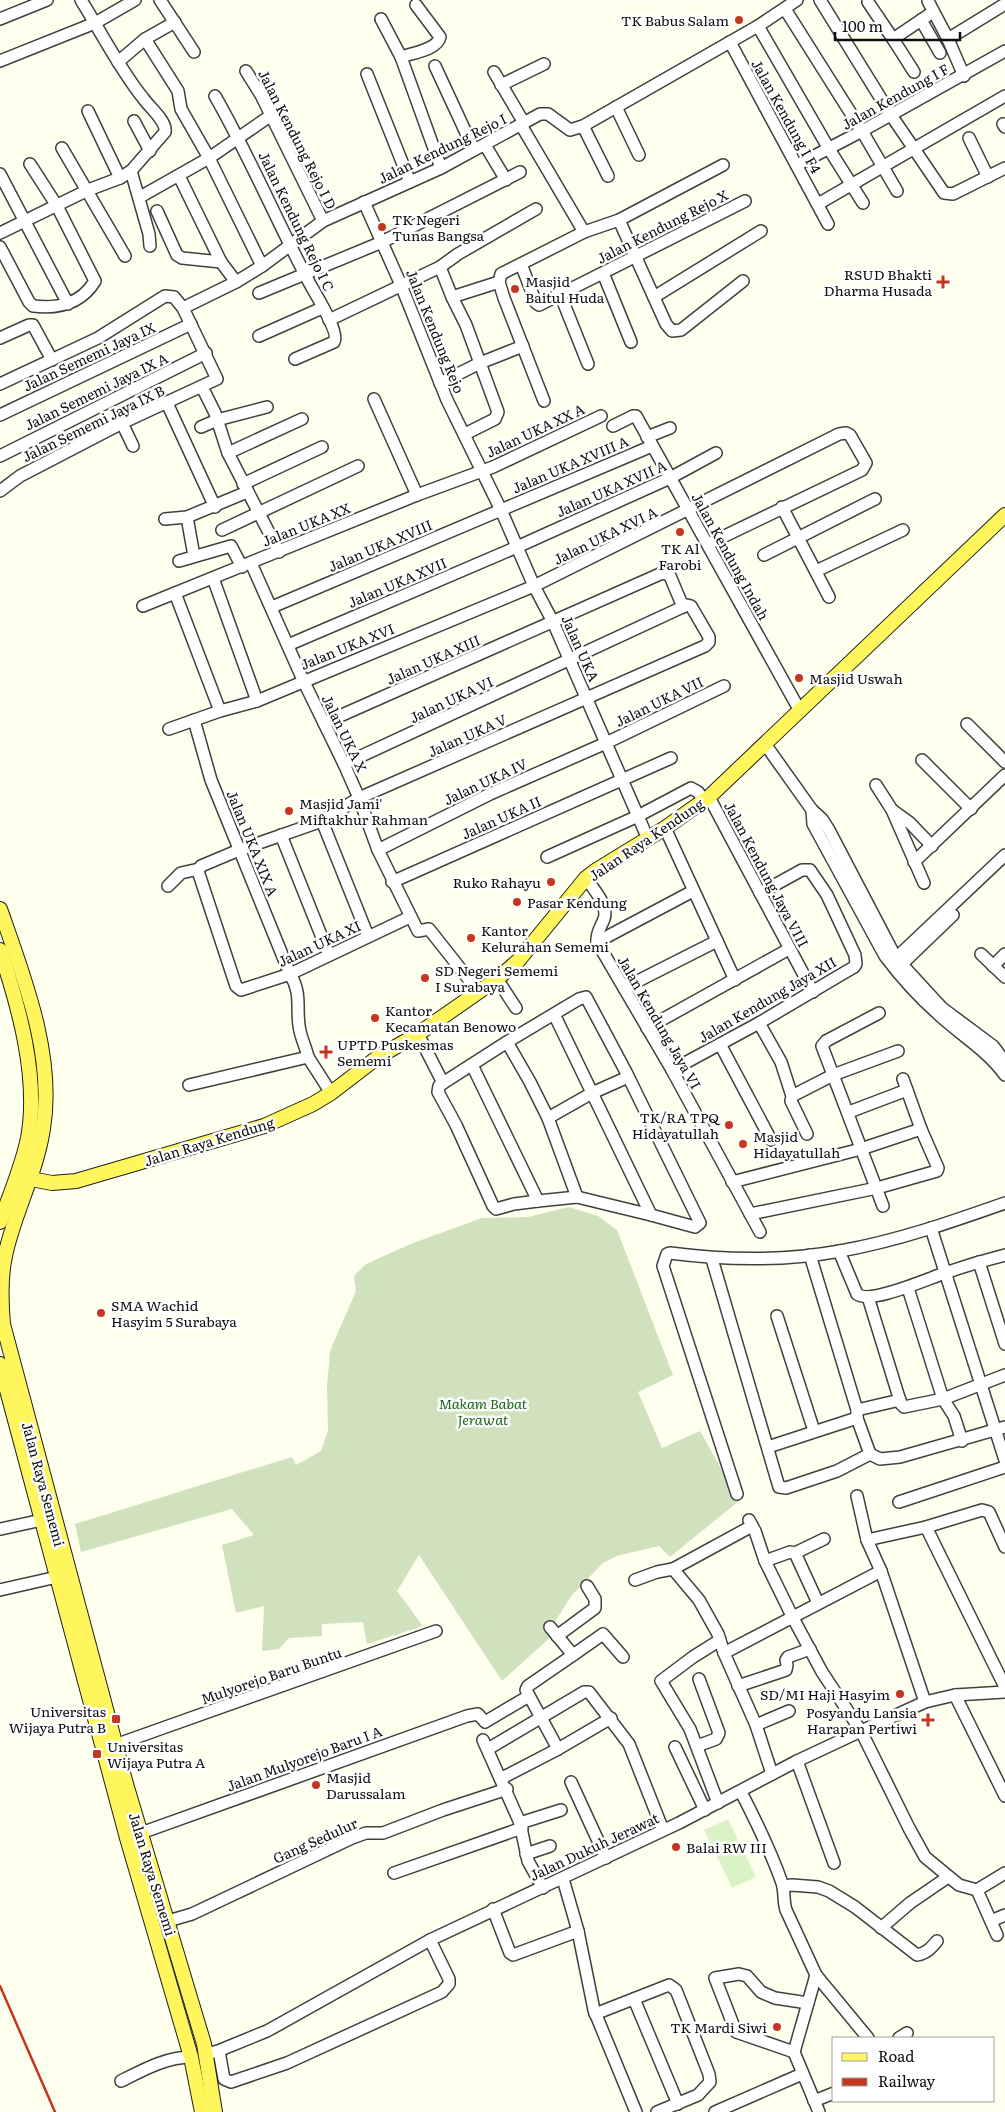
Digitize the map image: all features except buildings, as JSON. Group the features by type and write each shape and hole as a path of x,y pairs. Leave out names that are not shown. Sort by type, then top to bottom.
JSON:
{"main road":[{"name":"Jalan Raya Kendung","path":"31,1179 52,1183 76,1181 264,1126 313,1104 331,1093 378,1057 418,1034 497,979 518,961 586,878 665,828 706,798 1005,515"},
{"name":"Jalan Raya Sememi","path":"1,914 19,961 41,1044 45,1112 43,1130 31,1179 5,1256 1,1286 2,1312 10,1356 56,1548 86,1657 127,1838 191,2057 202,2112"},
{"path":"0,950 3,971 27,1056 31,1117 23,1159 0,1222"},
{"name":"Jalan Raya Sememi","path":"0,1367 42,1520 56,1548 57,1577 120,1743 214,2052 215,2112"}],"street":[{"path":"0,19 47,0"},
{"path":"0,233 88,190 131,172 165,132 166,128 163,123 141,96 118,62 81,0"},
{"path":"0,61 95,23 135,0"},
{"path":"160,0 194,52"},
{"path":"608,176 583,126 758,26 797,0"},
{"path":"820,0 891,115 944,193 953,194 1005,168"},
{"path":"928,1 948,39 964,76"},
{"path":"868,2 914,72"},
{"path":"948,39 1005,4"},
{"path":"401,57 433,46 440,37 416,5"},
{"path":"785,9 862,131 897,191"},
{"path":"893,39 934,12"},
{"path":"381,19 401,57 442,168"},
{"path":"921,20 940,53"},
{"path":"118,62 145,39 175,22"},
{"path":"758,26 828,149 863,203"},
{"path":"145,39 178,90 180,101 262,266"},
{"name":"Jalan Kendung I F4","path":"730,42 828,224"},
{"name":"Jalan Kendung I F","path":"797,165 964,76 1005,51"},
{"path":"501,85 544,64"},
{"path":"435,66 480,148 506,180"},
{"name":"Jalan Kendung Rejo I D","path":"246,71 323,221"},
{"path":"494,72 584,232"},
{"path":"367,74 410,182"},
{"name":"Jalan Kendung Rejo I C","path":"215,96 238,136 304,274 329,320"},
{"path":"818,204 1005,96"},
{"path":"616,107 639,155"},
{"path":"88,111 120,178"},
{"name":"Jalan Kendung Rejo I","path":"182,308 236,282 262,266 290,243 323,221 442,168 545,113 570,130 583,126"},
{"path":"140,197 208,158 270,116"},
{"path":"134,121 150,151"},
{"path":"969,138 988,177"},
{"path":"62,148 125,256"},
{"path":"0,247 29,302 33,306 68,304 84,296 95,281 57,206 30,164"},
{"path":"544,401 500,282 502,274 584,232 619,220 724,165"},
{"path":"131,172 140,197 150,246"},
{"path":"259,293 382,242 520,172"},
{"path":"0,174 68,304"},
{"path":"179,176 221,262 236,282"},
{"name":"Jalan Kendung Rejo X","path":"521,264 536,303 539,305 745,201"},
{"name":"Jalan Kendung Rejo","path":"364,202 401,285 448,402 481,472"},
{"path":"295,359 335,341 329,320 440,267 458,254 536,209"},
{"path":"157,211 176,255 182,258 221,262"},
{"path":"619,220 669,329 676,332 681,330 743,281"},
{"path":"654,298 761,231"},
{"path":"440,267 452,298 466,325 497,414 495,419 464,434"},
{"path":"603,273 631,342"},
{"path":"452,298 500,282"},
{"path":"560,294 588,364"},
{"path":"0,384 98,338 165,296 174,297 191,324 217,378 202,387 218,423 228,453 279,552"},
{"path":"259,336 322,308"},
{"name":"Jalan Sememi Jaya IX","path":"0,415 191,324"},
{"path":"2,334 33,325 52,360"},
{"path":"440,383 523,346"},
{"name":"Jalan Sememi Jaya IX A","path":"0,456 206,353"},
{"name":"Jalan Sememi Jaya IX B","path":"0,491 20,476 122,423 202,387"},
{"path":"374,399 417,495"},
{"path":"167,403 216,507"},
{"path":"201,427 267,407"},
{"name":"Jalan UKA XX A","path":"481,472 601,416"},
{"name":"Jalan Kendung Indah","path":"613,426 635,416 800,711"},
{"path":"228,453 302,419"},
{"path":"122,423 134,446"},
{"name":"Jalan UKA XVIII A","path":"500,510 649,441 670,428"},
{"name":"Jalan UKA XVI A","path":"534,586 840,434 846,433 850,435 863,456 866,463 864,467 782,507"},
{"path":"166,519 187,517 216,507 245,488 322,448"},
{"name":"Jalan UKA XVII A","path":"517,547 670,478 716,453"},
{"path":"222,530 358,466"},
{"name":"Jalan UKA XX","path":"143,606 417,495 481,472"},
{"name":"Jalan UKA","path":"481,472 534,586 553,622 648,839"},
{"path":"764,555 875,499"},
{"path":"708,544 782,507 829,597"},
{"name":"Jalan UKA XVIII","path":"272,607 500,510"},
{"path":"180,561 194,556 187,517"},
{"path":"816,571 903,530"},
{"name":"Jalan UKA X","path":"194,556 231,546 246,565 272,607 303,680 359,798 392,882 410,917"},
{"name":"Jalan UKA XVII","path":"288,645 517,547"},
{"name":"Jalan UKA XIII","path":"324,723 665,573 670,576 686,606"},
{"path":"213,578 257,700"},
{"name":"Jalan UKA XVI","path":"169,729 257,700 534,586"},
{"path":"175,593 220,711"},
{"name":"Jalan UKA V","path":"168,886 181,873 199,869 240,850 322,821 359,798 705,646 709,642 704,630 691,606 686,606"},
{"name":"Jalan UKA VI","path":"344,764 686,606"},
{"name":"Jalan UKA VII","path":"606,743 724,686"},
{"name":"Jalan UKA XIX A","path":"194,720 211,780 298,992 300,1030 308,1057 331,1093"},
{"path":"967,724 1005,762"},
{"name":"Jalan UKA IV","path":"378,850 490,794 606,743"},
{"path":"765,744 812,810 822,819 831,832 885,956 894,969 937,1013 990,1050 1005,1075"},
{"name":"Jalan UKA II","path":"392,882 671,758"},
{"path":"922,760 971,809"},
{"path":"914,862 1005,775"},
{"path":"876,786 892,810 924,882"},
{"path":"546,856 638,816 692,788 706,798"},
{"name":"Jalan Kendung Jaya VIII","path":"706,798 813,992"},
{"path":"892,810 910,823 932,846"},
{"path":"322,821 368,936"},
{"path":"665,828 735,980"},
{"path":"281,835 329,956"},
{"path":"899,961 1005,855"},
{"path":"899,961 1005,865"},
{"name":"Jalan UKA XI","path":"199,869 236,986 239,989 244,990 290,974 410,917"},
{"name":"Jalan Kendung Jaya XII","path":"672,1070 759,1023 854,967 856,961 827,895 810,870 802,870 760,893"},
{"path":"586,878 603,904 605,913 597,936 597,942 693,891"},
{"path":"862,905 899,961 942,1008 1005,1062"},
{"path":"410,917 418,931 429,929 478,991"},
{"path":"624,988 717,941"},
{"name":"Jalan Kendung Jaya VI","path":"597,942 672,1070 760,1232"},
{"path":"647,1028 789,949"},
{"path":"981,954 1005,978"},
{"path":"993,966 1005,954"},
{"path":"497,979 516,1008"},
{"path":"584,996 588,998 700,1223 695,1227 577,1196 514,1204 496,1209 493,1206 456,1125 438,1092 439,1086 554,1014 584,996"},
{"path":"879,1013 823,1044 883,1206"},
{"path":"554,1014 651,1215"},
{"path":"759,1023 781,1062 792,1101 807,1134"},
{"path":"418,1034 443,1083"},
{"path":"507,1042 548,1118 577,1196"},
{"path":"720,1044 771,1140"},
{"path":"792,1096 833,1075 898,1051"},
{"path":"189,1085 308,1057"},
{"path":"472,1066 538,1201"},
{"path":"548,1118 592,1093 628,1078"},
{"path":"750,1214 877,1188 937,1171 938,1168 920,1129 903,1079"},
{"path":"849,1112 907,1090"},
{"path":"732,1182 861,1149 920,1129"},
{"path":"737,1494 663,1266 664,1258 670,1253 712,1258 810,1255 839,1251 931,1228 1005,1203"},
{"path":"931,1228 982,1383 1000,1428 1005,1460"},
{"path":"839,1251 857,1294 868,1297 908,1288 945,1273 1005,1255"},
{"path":"810,1255 870,1454 880,1459 888,1459 962,1441 1000,1428"},
{"path":"712,1258 779,1487 783,1488 837,1471 870,1454"},
{"path":"979,1262 1005,1344"},
{"path":"908,1288 943,1399 954,1416 962,1441"},
{"path":"868,1297 900,1400 904,1407 943,1399 1005,1375"},
{"path":"777,1316 814,1431"},
{"path":"768,1446 900,1400"},
{"path":"899,1502 1005,1466"},
{"path":"857,1496 867,1540 881,1570 925,1702"},
{"path":"867,1540 986,1511 989,1512 1005,1547"},
{"path":"1,1529 42,1520"},
{"path":"635,1580 657,1572 673,1569 750,1523 765,1561 793,1618 822,1672 861,1731 908,1828 926,1858 959,1885 977,1890 1005,1874"},
{"path":"926,1527 1005,1688"},
{"path":"765,1561 790,1552 796,1553 824,1539"},
{"path":"796,1553 818,1603"},
{"path":"673,1569 699,1600 720,1640 756,1725 772,1774"},
{"path":"724,1653 881,1570"},
{"path":"0,1590 57,1577"},
{"path":"573,1655 554,1631 595,1608 595,1599 586,1586"},
{"name":"Mulyorejo Baru Buntu","path":"120,1743 436,1631"},
{"path":"558,1750 526,1691 528,1686 603,1634 623,1657"},
{"path":"718,1803 690,1729 661,1681 720,1640"},
{"path":"738,1686 786,1670 786,1660 788,1657 810,1648"},
{"path":"697,1746 716,1739 718,1733 699,1679"},
{"path":"543,1888 532,1870 526,1854 521,1826 486,1744 586,1692 589,1692 611,1718 629,1744 663,1830"},
{"name":"Jalan Dukuh Jerawat","path":"214,2052 267,2031 430,1940 493,1908 543,1888 606,1858 741,1792 797,1761 861,1731 925,1702 955,1695 1005,1692"},
{"path":"955,1695 1005,1796"},
{"name":"Jalan Mulyorejo Baru I A","path":"146,1831 467,1716 478,1714 486,1722 529,1696"},
{"path":"756,1725 789,1710"},
{"name":"Gang Sedulur","path":"173,1920 230,1896 352,1838 366,1833 383,1833 504,1784 611,1718"},
{"path":"675,1747 705,1810"},
{"path":"797,1761 834,1863"},
{"path":"571,1782 606,1858"},
{"path":"741,1792 770,1853 783,1886 783,1901 786,1910 816,1975 866,2037"},
{"path":"394,1873 561,1810"},
{"path":"526,1854 550,1846"},
{"path":"881,1928 910,1903 948,1877"},
{"path":"562,1879 578,1932 595,2014 636,2112"},
{"path":"783,1886 818,1887 829,1891 855,1908 917,1955 924,1954 937,1940"},
{"path":"977,1890 997,1936"},
{"path":"493,1908 510,1953 513,1955 578,1932"},
{"path":"991,1921 1005,1915"},
{"path":"214,2052 224,2079 231,2082 287,2063 442,1992 449,1984 449,1979 430,1940"},
{"path":"794,2052 736,2032 715,1978 739,1974 747,1976 761,1992 775,1998 808,2003"},
{"path":"816,1975 794,2052 816,2107 832,2095"},
{"path":"595,2014 669,1985 676,1990 710,2078 708,2086 701,2093 657,2112"},
{"path":"634,1999 678,2104"},
{"path":"120,2081 168,2060 179,2057 191,2057"},
{"path":"715,2112 739,2106 802,2074"}],"green space":[{"name":"Makam Babat Jerawat","path":"569,1207 598,1216 617,1230 673,1375 638,1392 662,1448 700,1431 739,1501 670,1557 659,1546 617,1556 603,1563 572,1595 556,1620 553,1635 502,1681 419,1555 397,1591 423,1626 367,1644 363,1622 322,1624 322,1636 289,1638 279,1649 262,1651 264,1606 236,1613 222,1545 254,1535 232,1509 81,1552 75,1524 292,1457 296,1465 321,1451 328,1431 327,1387 330,1351 356,1291 354,1276 366,1264 413,1243 482,1218 528,1217"},
{"path":"728,1819 756,1877 732,1888 704,1830"}],"railway":[{"path":"0,1986 55,2112"}],"place":[{"name":"TK Babus Salam","path":"739,20"},
{"name":"TK Negeri Tunas Bangsa","path":"382,227"},
{"name":"RSUD Bhakti Dharma Husada","path":"943,282"},
{"name":"Masjid Baitul Huda","path":"515,289"},
{"name":"TK Al Farobi","path":"680,532"},
{"name":"Masjid Uswah","path":"799,678"},
{"name":"Masjid Jami' Miftakhur Rahman","path":"289,811"},
{"name":"Ruko Rahayu","path":"551,882"},
{"name":"Pasar Kendung","path":"517,902"},
{"name":"Kantor Kelurahan Sememi","path":"471,938"},
{"name":"SD Negeri Sememi I Surabaya","path":"425,978"},
{"name":"Kantor Kecamatan Benowo","path":"375,1018"},
{"name":"UPTD Puskesmas Sememi","path":"326,1052"},
{"name":"TK/RA TPQ Hidayatullah","path":"729,1125"},
{"name":"Masjid Hidayatullah","path":"743,1144"},
{"name":"SMA Wachid Hasyim 5 Surabaya","path":"101,1313"},
{"name":"SD/MI Haji Hasyim","path":"900,1694"},
{"name":"Universitas Wijaya Putra B","path":"116,1719"},
{"name":"Posyandu Lansia Harapan Pertiwi","path":"928,1720"},
{"name":"Universitas Wijaya Putra A","path":"97,1754"},
{"name":"Masjid Darussalam","path":"316,1785"},
{"name":"Balai RW III","path":"676,1847"},
{"name":"TK Mardi Siwi","path":"777,2027"}]}
